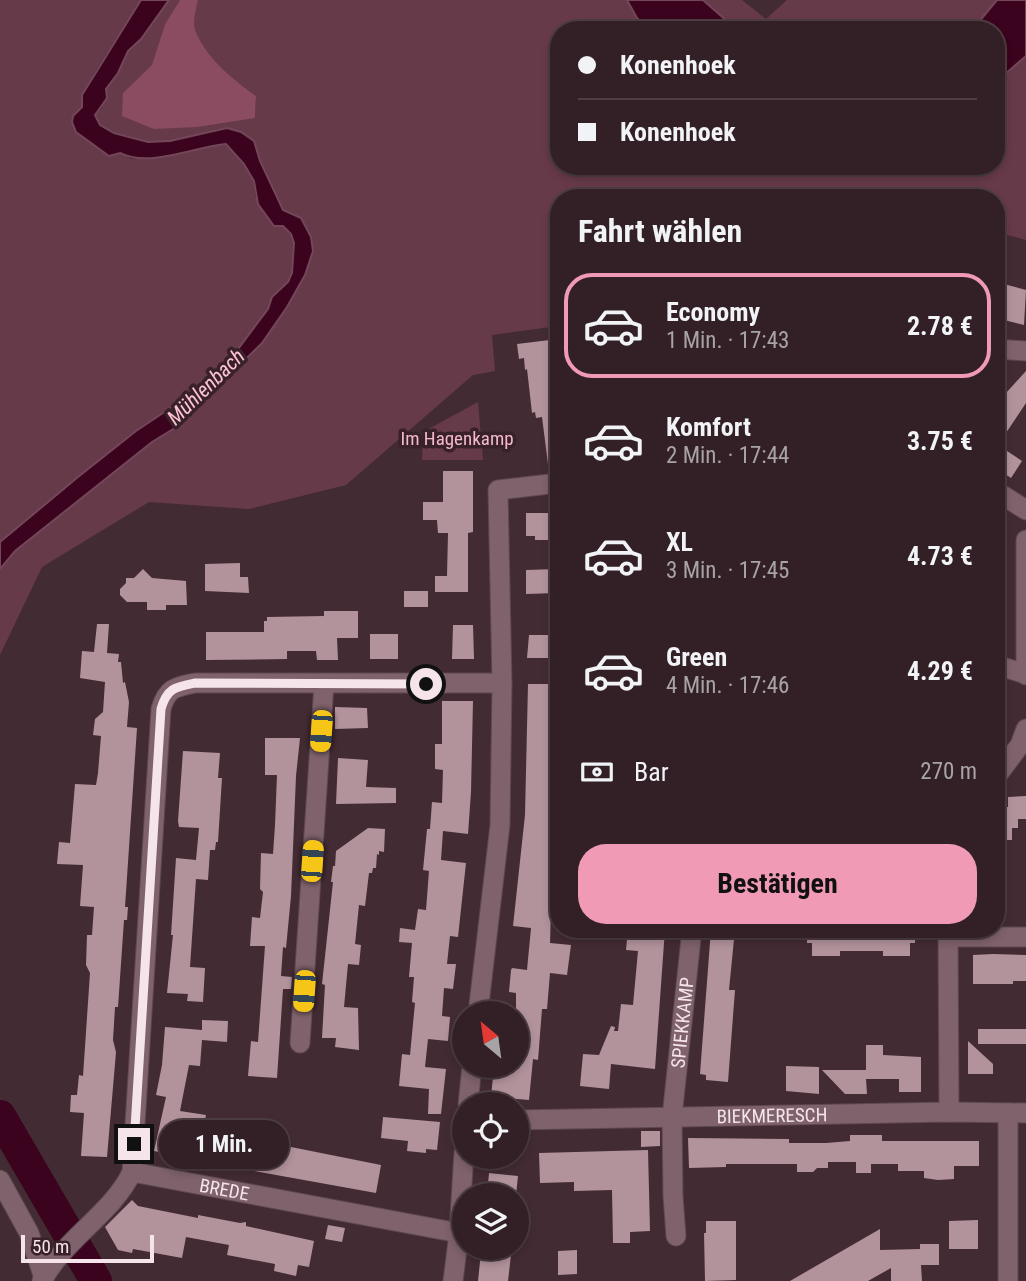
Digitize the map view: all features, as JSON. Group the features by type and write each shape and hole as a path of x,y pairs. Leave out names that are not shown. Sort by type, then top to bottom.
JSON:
{"street":[{"path":"1005,350 1026,351"},
{"path":"479,1001 500,825 502,683 498,491 550,484"},
{"path":"1005,497 1026,510"},
{"path":"1005,668 1026,674 1026,540"},
{"path":"43,1279 57,1258 124,1189 132,1172 161,709 164,697 177,687 195,683 502,683"},
{"path":"300,1043 324,684"},
{"path":"1005,765 1020,745 1026,729"},
{"path":"1005,936 1026,937"},
{"name":"SPIEKKAMP","path":"676,1236 672,1117 691,938"},
{"path":"948,938 949,1112"},
{"path":"1007,1281 1017,1113"},
{"name":"BIEKMERESCH","path":"529,1120 1017,1113"},
{"name":"BREDE","path":"132,1172 452,1232"},
{"path":"0,1180 29,1233 43,1279"},
{"path":"453,1281 456,1260"}],"green space":[{"path":"0,0 141,0 94,73 76,132 102,152 120,153 131,159 226,144 244,164 254,181 255,196 291,234 294,256 288,282 272,297 268,309 226,365 181,401 136,431 0,542"},
{"path":"169,0 180,0 165,24 152,66 123,93 255,118 256,96 214,60 196,32 194,21 198,0 627,0 640,21 550,21 550,175 1005,175 1005,74 1026,56 1026,240 1005,234 1005,189 550,189 550,327 492,335 495,371 473,375 346,485 249,509 149,502 42,567 0,655 0,569 15,551 152,442 178,426 262,342 305,275 295,215 283,210 259,155 218,129 182,140 155,142 111,131 97,120 95,115 102,108 106,89 118,73 128,51 141,39"},
{"path":"703,0 742,0 766,19 787,0 997,0 980,21 727,21"},
{"name":"Im Hagenkamp","path":"478,402 483,460 422,460 423,432"}],"shaded area":[{"path":"180,0 198,0 194,21 196,32 214,60 256,96 255,118 197,127 154,129 122,116 123,93 152,65 165,24"}],"water":[{"path":"141,0 169,0 141,39 128,51 118,73 106,89 107,98 95,115 100,125 114,133 148,142 170,141 227,128 241,132 254,141 260,161 283,210 301,218 311,237 313,251 305,275 262,343 178,426 152,442 15,551 0,569 0,542 136,431 181,401 226,365 268,309 272,297 288,282 292,273 294,243 291,234 283,226 274,226 258,204 254,181 244,164 226,144 158,158 132,157 120,153 109,156 76,132 72,122 73,116 82,107 82,95"},
{"path":"627,0 703,0 727,21 640,21"},
{"path":"997,0 1026,0 1026,56 1005,74 1005,21 980,21"},
{"path":"0,1102 70,1216 58,1227 0,1130"}],"building":[{"path":"1005,284 1026,290 1024,325 1005,320"},
{"path":"550,340 550,472 542,417 536,418 535,412 532,413 527,369 525,370 524,358 519,359 517,344"},
{"path":"1026,371 1026,403 1005,434 1005,394"},
{"path":"1005,450 1022,461 1011,478 1005,474"},
{"path":"443,471 473,471 473,532 468,533 468,592 435,592 435,576 447,576 448,533 438,533 437,520 423,520 423,502 443,502"},
{"path":"526,513 550,513 550,540 535,540 535,536 526,536"},
{"path":"240,563 240,577 248,577 249,593 205,591 205,564"},
{"path":"143,569 152,578 186,581 187,605 166,605 166,610 147,610 147,602 127,602 120,595 120,589 126,583 126,578 134,578"},
{"path":"550,569 550,593 526,594 526,570"},
{"path":"404,591 428,591 428,607 404,607"},
{"path":"324,611 358,611 358,638 337,638 338,660 317,660 316,651 287,651 287,659 206,660 206,632 264,632 264,621 267,621 267,617 324,616"},
{"path":"97,624 109,624 107,653 119,654 118,662 121,662 123,683 125,682 129,702 127,727 137,728 125,907 128,907 127,920 124,920 118,1007 115,1007 113,1040 116,1052 107,1157 81,1156 84,1113 70,1112 71,1095 77,1095 79,1075 83,1076 90,973 86,965 87,935 92,935 94,907 80,906 83,865 57,864 59,842 70,843 75,784 96,785 98,773 101,736 93,735 95,719 103,712 105,682 80,678 82,651 94,652"},
{"path":"453,625 473,625 474,659 452,659"},
{"path":"370,634 398,634 398,659 370,659"},
{"path":"529,635 550,635 550,658 527,658"},
{"path":"528,684 550,684 550,943 571,945 567,975 550,973 547,1009 542,1009 538,1060 533,1059 529,1100 529,1092 491,1092 493,1078 529,1078 529,1001 516,1001 516,993 509,992 512,968 527,970 531,928 513,926 525,815"},
{"path":"442,701 473,701 471,792 468,834 443,831 441,860 466,863 458,937 450,936 447,964 456,964 453,989 444,988 442,1016 450,1017 448,1041 428,1039 425,1067 446,1069 441,1114 428,1114 429,1089 399,1086 402,1054 410,1055 415,1003 412,1002 414,977 409,977 412,943 399,942 400,928 415,930 418,909 426,910 429,871 423,870 427,829 430,829 432,802 442,803 443,770 435,769 435,744 442,744"},
{"path":"335,707 367,708 368,728 335,729"},
{"path":"265,738 300,738 291,896 281,976 292,977 291,989 283,989 277,1078 248,1076 251,1041 258,1042 265,946 250,946 252,917 260,918 263,892 260,889 261,853 273,854 275,825 277,775 265,775"},
{"path":"183,751 220,753 218,778 222,778 218,842 215,850 210,850 208,880 196,879 190,967 205,968 203,1002 187,1001 188,994 167,993 173,935 176,858 196,860 199,828 179,827"},
{"path":"338,758 368,760 366,787 396,788 396,803 336,804"},
{"path":"1026,796 1026,819 1018,819 1018,828 1012,828 1012,840 1005,840 1005,807 1008,807 1008,797"},
{"path":"368,828 385,829 384,852 379,851 376,868 369,873 365,906 359,905 355,944 361,945 359,965 348,964 344,1007 358,1008 359,1050 335,1047 336,1038 322,1038 325,985 322,984 336,851"},
{"path":"627,938 664,938 655,1069 611,1064 609,1089 580,1086 583,1054 599,1055 611,1026 615,1027 614,1031 618,1031 621,1004 633,1005 638,951 626,950"},
{"path":"710,938 734,938 729,990 735,990 728,1082 706,1080 706,1075 700,1074"},
{"path":"807,938 915,938 915,943 910,943 910,956 883,956 883,951 840,951 840,956 812,956 812,943 807,943"},
{"path":"973,955 1026,955 1026,981 1013,981 1013,984 973,984"},
{"path":"202,1020 228,1021 227,1042 202,1040 200,1066 189,1065 180,1111 206,1115 205,1120 246,1126 242,1145 280,1151 281,1145 381,1165 376,1193 210,1163 215,1137 189,1132 183,1157 154,1151 166,1097 156,1095 165,1027 202,1030"},
{"path":"978,1029 1026,1029 1026,1044 978,1044"},
{"path":"968,1041 993,1064 993,1074 968,1074"},
{"path":"866,1045 883,1045 883,1055 921,1057 921,1092 899,1092 899,1079 866,1079 867,1094 845,1094 822,1070 866,1070"},
{"path":"786,1066 819,1067 819,1094 786,1091"},
{"path":"383,1117 440,1122 437,1150 426,1149 426,1153 407,1151 408,1141 381,1138"},
{"path":"641,1131 660,1131 660,1146 641,1147"},
{"path":"850,1135 882,1135 882,1141 979,1141 979,1166 954,1166 954,1179 938,1180 924,1178 924,1171 898,1171 898,1164 871,1164 871,1173 856,1173 856,1162 828,1162 828,1168 817,1168 813,1172 797,1172 797,1164 726,1164 726,1167 689,1168 688,1138 789,1139 789,1143 826,1143 850,1141"},
{"path":"648,1150 650,1231 630,1232 630,1243 613,1243 612,1190 574,1191 574,1182 540,1183 539,1153"},
{"path":"489,1173 518,1176 517,1183 488,1183"},
{"path":"132,1200 138,1206 198,1218 198,1215 246,1222 246,1226 314,1241 309,1267 298,1265 296,1276 274,1271 275,1264 227,1255 229,1245 186,1237 182,1258 133,1249 132,1253 118,1250 105,1227"},
{"path":"978,1220 978,1249 949,1249 949,1221"},
{"path":"706,1221 736,1221 736,1280 705,1281"},
{"path":"328,1225 345,1228 342,1242 325,1239"},
{"path":"880,1229 880,1250 920,1249 920,1244 939,1244 939,1265 921,1265 922,1281 891,1281 891,1268 868,1281 790,1281"},
{"path":"577,1250 577,1274 558,1275 558,1251"},
{"path":"480,1260 510,1260 508,1281 478,1281"}],"waterway":[{"name":"Mühlenbach","path":"0,1116 96,1281"}],"route":[{"path":"134,1144 161,709 164,697 177,687 195,683 426,684"}]}
